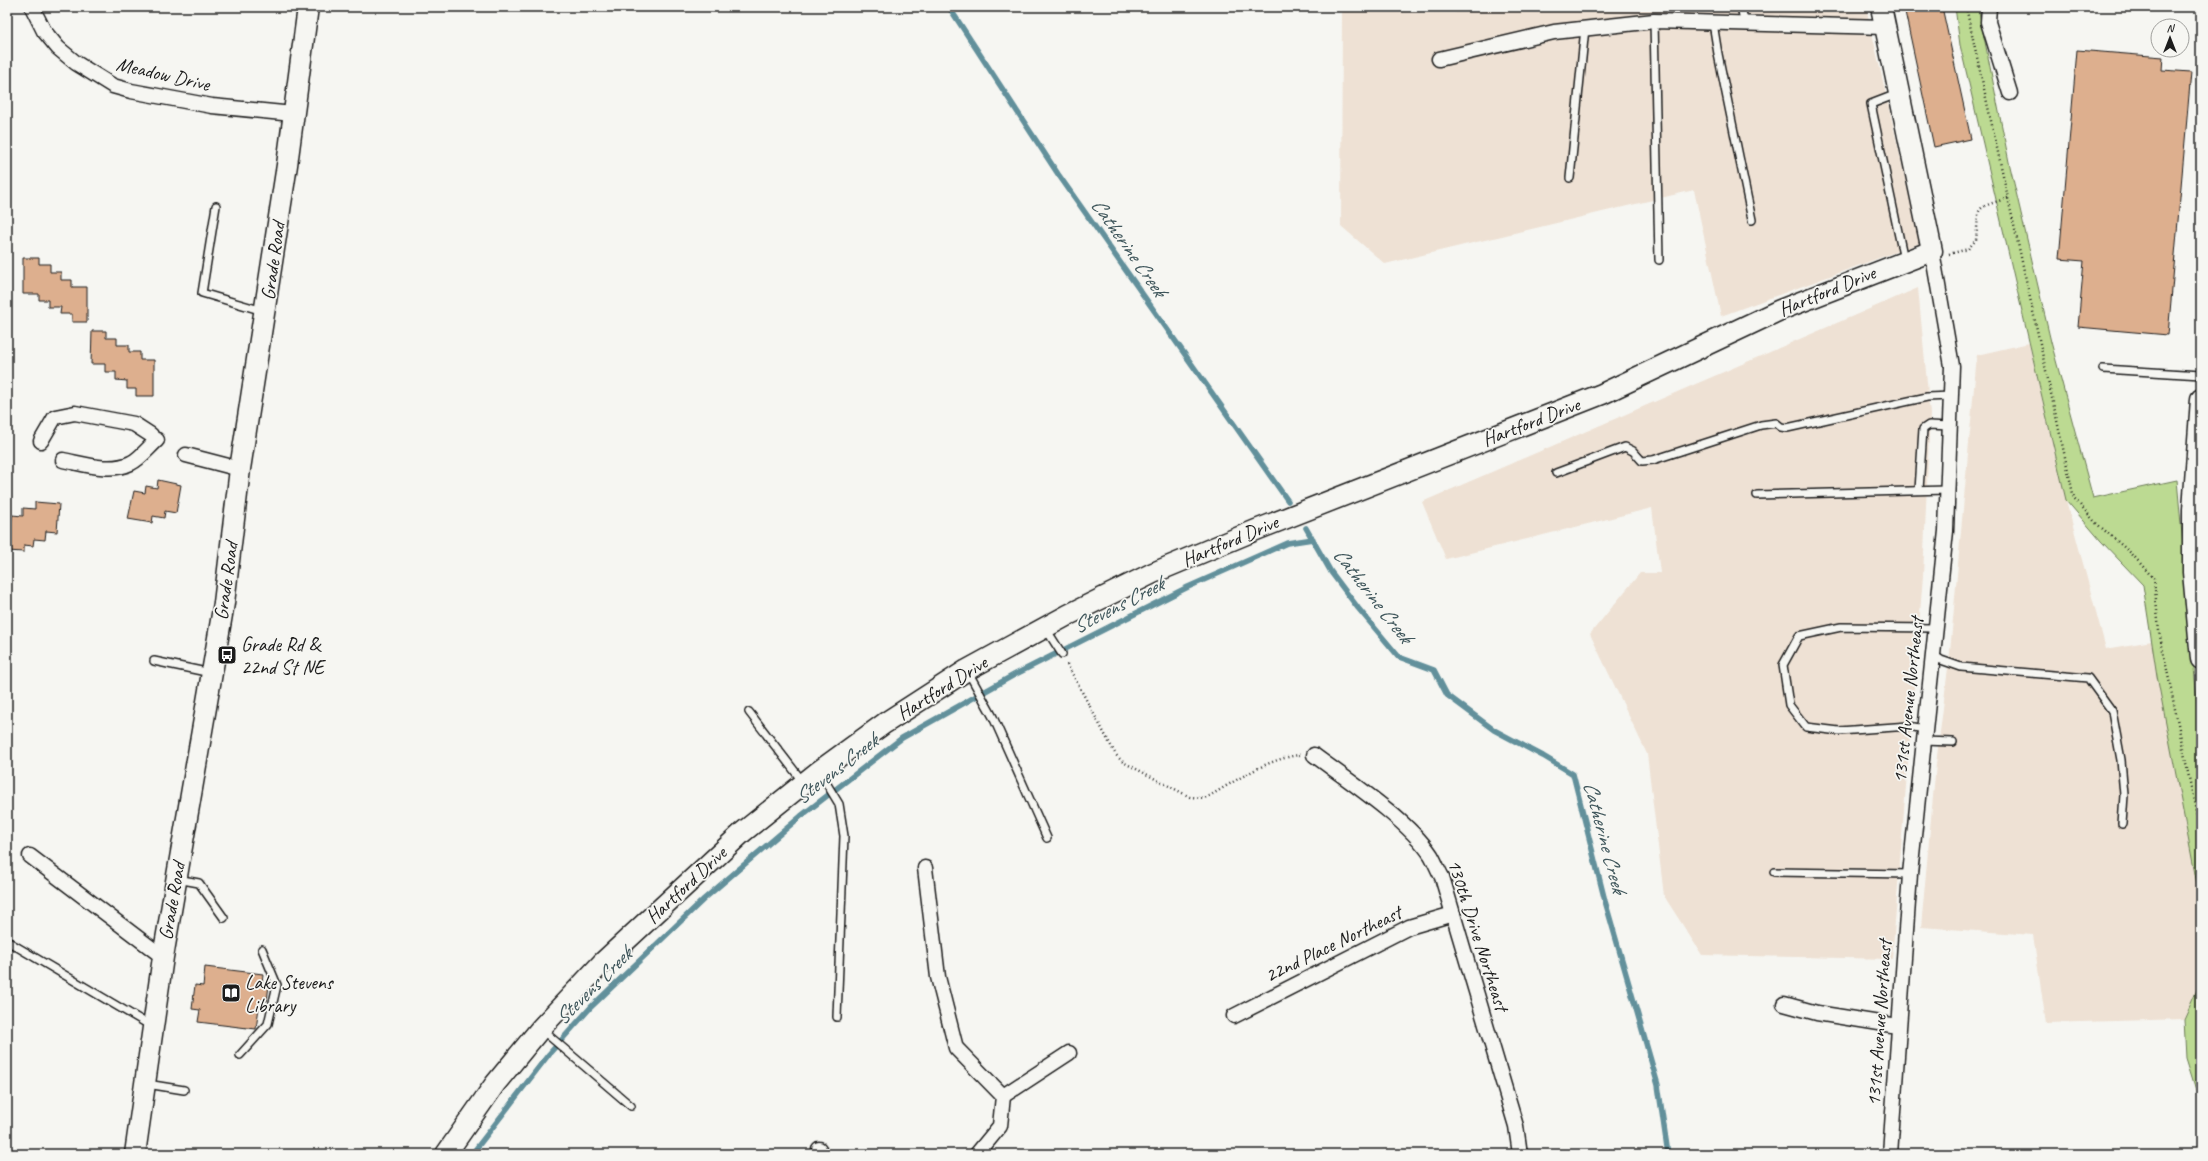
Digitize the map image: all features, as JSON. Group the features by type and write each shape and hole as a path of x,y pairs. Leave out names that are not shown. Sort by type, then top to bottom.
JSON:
{"main road":[{"name":"Grade Road","path":"135,1154 163,957 224,603 240,469 265,311 308,7"},
{"path":"1881,7 1933,255"},
{"name":"Hartford Drive","path":"446,1154 495,1084 548,1034 602,963 726,847 804,784 822,776 885,723 971,677 1161,570 1256,530 1602,394 1780,310 1904,260 1933,255"},
{"path":"2201,399 2198,478 2192,509 2201,659"}],"street":[{"name":"Meadow Drive","path":"32,7 44,31 58,48 76,63 113,86 212,106 293,114"},
{"path":"1989,7 1988,22 2010,93"},
{"path":"1439,59 1554,32 1654,21 1886,27"},
{"name":"131st Avenue Northeast","path":"1890,1154 1910,874 1923,735 1946,531 1948,490 1952,366 1933,255"},
{"path":"41,441 55,417 75,413 134,424 154,438 132,463 118,467 100,467 63,460"},
{"path":"186,455 240,469"},
{"name":"130th Drive Northeast","path":"1314,755 1358,788 1410,831 1430,855 1439,872 1514,1119 1520,1154"},
{"path":"30,856 163,957"},
{"path":"925,868 938,977 956,1048 1003,1096"},
{"name":"22nd Place Northeast","path":"1234,1016 1409,927 1453,914"},
{"path":"1784,1004 1817,1013 1898,1026"},
{"path":"1003,1096 1069,1053"},
{"path":"977,1154 1000,1126 1003,1096"}],"lane":[{"path":"1741,7 1745,24"},
{"path":"1654,21 1658,260"},
{"path":"1714,23 1718,54 1752,220"},
{"path":"1570,178 1585,28"},
{"path":"1900,93 1871,104 1904,260"},
{"path":"216,206 202,293 265,311"},
{"path":"2103,369 2201,375"},
{"path":"1556,473 1625,447 1633,451 1642,461 1653,460 1761,425 1776,423 1781,427 1787,428 1927,397 1951,396"},
{"path":"1919,490 1923,429 1929,425 1950,426"},
{"path":"1757,495 1948,490"},
{"path":"1935,628 1841,627 1800,636 1782,665 1789,705 1806,727 1839,731 1909,726 1923,735 1953,742"},
{"path":"1048,634 1062,654"},
{"path":"1932,654 1941,660 1961,667 2088,678 2112,711 2121,760 2124,795 2122,824"},
{"path":"154,661 212,674"},
{"path":"971,677 986,704 1047,838"},
{"path":"749,712 804,784"},
{"path":"822,776 839,804 844,836 837,1017"},
{"path":"1774,872 1910,874"},
{"path":"176,879 200,883 224,918"},
{"path":"7,940 153,1027"},
{"path":"240,1055 268,1024 277,985 262,949"},
{"path":"548,1034 631,1106"},
{"path":"145,1084 184,1090"}],"path":[{"path":"1966,7 2074,498 2096,523 2132,554 2154,579 2159,631 2201,836"},
{"path":"1933,255 1968,249 1976,240 1977,213 1982,206 2008,198"},
{"path":"1062,654 1119,758 1137,771 1190,797 1204,798 1266,765 1282,759 1292,756 1314,755"}],"shaded area":[{"path":"1455,7 1866,7 1920,243 1721,316 1694,190 1385,264 1341,226 1342,11 1455,13"},
{"path":"1918,288 1930,414 1923,576 1892,959 1702,955 1664,896 1647,754 1590,634 1640,573 1660,573 1652,508 1446,559 1422,502"},
{"path":"2029,343 2066,500 2106,649 2152,641 2201,905 2201,981 2184,1019 2046,1023 2033,935 1921,927 1936,764 1950,652 1977,355"}],"green space":[{"path":"1955,7 1978,7 2009,162 2051,342 2093,498 2177,480 2201,745 2201,905 2157,676 2143,585 2101,541 2066,500 1960,45"},
{"path":"2201,981 2201,1106 2186,1058 2184,1019"}],"building":[{"path":"1904,7 1942,7 1971,139 1934,147"},
{"path":"2077,50 2163,58 2162,70 2191,72 2168,335 2078,327 2084,261 2059,259"},
{"path":"23,258 39,258 39,264 50,264 50,272 61,272 61,280 72,280 72,287 87,287 87,322 72,322 72,314 60,314 61,307 48,307 48,300 39,300 39,294 23,294"},
{"path":"92,331 106,331 106,338 117,338 117,345 129,345 129,352 140,352 140,360 154,360 154,396 136,396 136,389 127,389 127,381 116,380 116,372 105,372 105,364 91,364"},
{"path":"158,480 181,485 176,513 165,511 164,518 153,516 152,523 128,519 134,491 145,493 146,486 157,488"},
{"path":"35,502 59,504 57,532 46,531 45,540 34,539 33,546 24,545 24,552 7,551 7,528 11,528 12,515 23,516 23,508 35,509"},
{"name":"Lake Stevens Library","path":"205,967 263,974 262,984 269,985 267,1001 260,1000 256,1029 198,1022 200,1010 192,1009 195,985 203,986"}],"waterway":[{"name":"Catherine Creek","path":"949,7 1058,174 1288,501"},
{"name":"Catherine Creek","path":"1306,528 1331,572 1358,608 1399,657 1434,670 1447,695 1494,730 1573,774 1605,901 1658,1085 1668,1154"},
{"name":"Stevens Creek","path":"472,1154 549,1054 591,1007 704,899 801,816 902,738 1014,675 1188,587 1287,543 1313,539"}],"place":[{"name":"Grade Rd & 22nd St NE","path":"227,655"},
{"name":"Lake Stevens Library","path":"231,993"}]}
